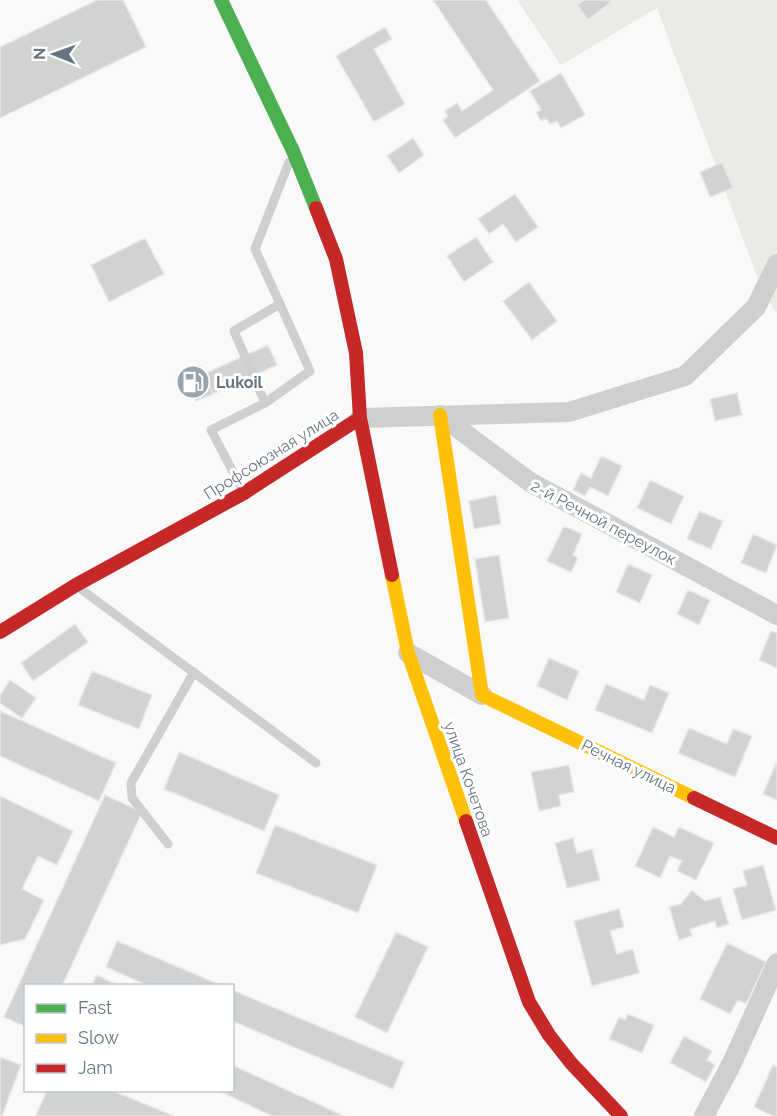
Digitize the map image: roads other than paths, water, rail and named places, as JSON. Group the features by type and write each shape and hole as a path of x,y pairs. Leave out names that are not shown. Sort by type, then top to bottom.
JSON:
{"main road":[{"name":"Профсоюзная улица","path":"0,632 76,585 244,493 360,418 356,353 336,259 293,151 221,0"},
{"path":"440,415 482,694"},
{"name":"улица Кочетова","path":"360,418 408,653 529,1002 559,1050 584,1080 621,1116"},
{"name":"Речная улица","path":"482,694 777,838"}],"street":[{"path":"360,418 569,412 685,376 756,307 777,264"},
{"name":"2-й Речной переулок","path":"440,415 530,482 777,615"},
{"name":"Речная улица","path":"408,653 482,694"},
{"path":"704,1116 732,1063 777,963"}],"lane":[{"path":"244,493 211,430 265,402 310,371 255,249 293,151"},
{"path":"265,402 234,331 280,304"},
{"path":"76,585 316,763"},
{"path":"168,844 132,798 131,783 194,672"}],"place":[{"name":"Lukoil","path":"193,382"}]}
